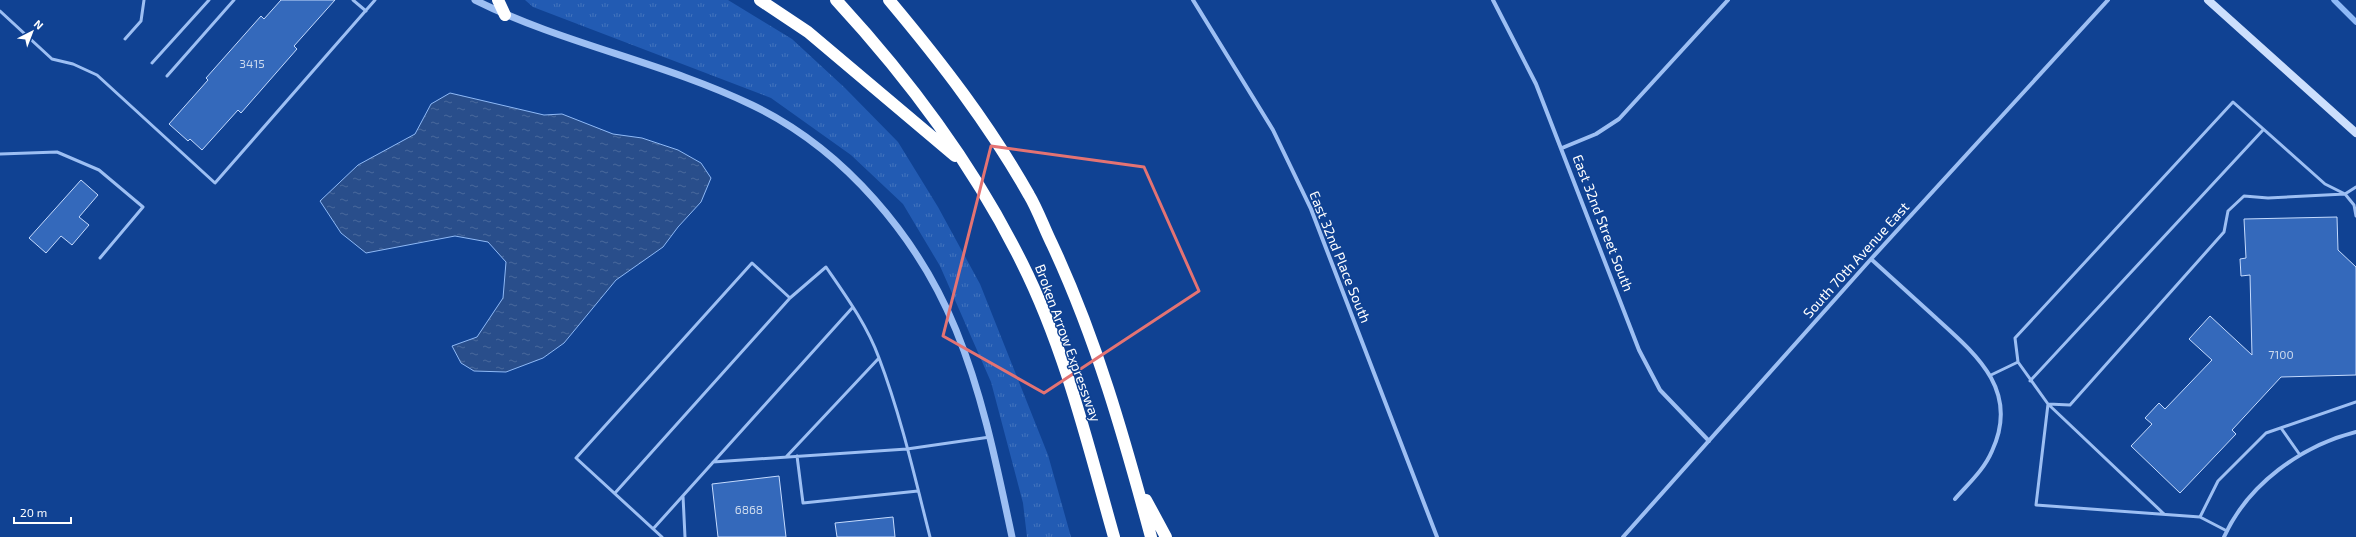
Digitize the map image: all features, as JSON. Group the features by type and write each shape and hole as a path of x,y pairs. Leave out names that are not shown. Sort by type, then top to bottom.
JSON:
{"highway":[{"path":"498,0 505,15"},
{"path":"760,0 808,32 968,167"},
{"name":"Broken Arrow Expressway","path":"836,0 875,42 912,88 968,167 1022,262 1039,302 1080,416 1114,537"},
{"name":"Broken Arrow Expressway","path":"889,0 954,78 995,139 1029,196 1064,269 1092,338 1136,482 1151,537"},
{"path":"899,0 954,78"},
{"path":"1136,482 1166,537"}],"main road":[{"path":"2208,0 2356,133"}],"street":[{"path":"475,0 505,15 690,79 752,105 812,142 850,174 907,241 928,276 955,329 990,437 1012,537"},
{"name":"East 32nd Place South","path":"1193,0 1273,130 1302,189 1437,537"},
{"name":"East 32nd Street South","path":"1493,0 1536,84 1640,350 1660,390 1709,441"},
{"path":"1562,148 1596,134 1628,110 1728,0"},
{"name":"South 70th Avenue East","path":"1623,537 1871,259 2108,0"},
{"path":"1871,259 1971,350 1991,375 1997,388 2000,404 1998,435 1987,461 1955,499"},
{"path":"2224,537 2236,514 2260,486 2300,455 2335,438 2356,432"}],"lane":[{"path":"125,39 141,20 144,0"},
{"path":"152,63 209,0"},
{"path":"167,76 234,0"},
{"path":"353,0 366,11"},
{"path":"0,11 52,59 73,64 97,75 215,183 376,0"},
{"path":"2165,514 2048,404 2030,381 2018,362 2015,338 2232,102 2325,184 2345,194 2354,204 2356,216"},
{"path":"2030,381 2263,130"},
{"path":"0,154 57,152 99,170 143,207 100,258"},
{"path":"2048,404 2070,405 2224,232 2228,211 2244,196 2268,198 2345,194 2356,188"},
{"path":"662,537 576,458 752,263 790,298"},
{"path":"615,493 790,298 826,267 853,307 879,358 907,449 930,537"},
{"path":"653,529 853,307"},
{"path":"786,457 879,358"},
{"path":"1991,375 2018,362"},
{"path":"2200,516 2218,481 2266,433 2356,402"},
{"path":"2048,404 2036,505 2200,516 2227,531"},
{"path":"2281,428 2300,455"},
{"path":"713,462 907,449 990,437"},
{"path":"797,456 803,503 918,491"},
{"path":"683,496 686,537"}],"highlighted area":[{"path":"991,146 1144,167 1199,291 1044,393 943,336"}],"green space":[{"path":"525,0 728,0 792,39 845,88 898,142 938,207 980,284 1048,455 1071,537 1027,537 1023,503 991,382 940,266 903,204 851,155 771,98 533,7"}],"water":[{"path":"450,93 544,115 562,114 613,134 642,138 678,150 701,163 711,178 701,202 678,227 663,247 616,280 564,343 543,358 506,372 474,371 461,363 452,346 477,337 503,298 506,262 488,242 455,236 366,253 341,233 320,201 358,165 415,134 431,104"}],"building":[{"path":"281,0 335,0 294,46 297,49 241,113 238,110 202,150 190,139 188,141 169,124 208,80 206,78 261,16 264,19"},
{"path":"81,180 98,195 79,217 89,225 72,245 61,236 46,253 29,238"},
{"path":"2337,217 2338,250 2356,267 2356,375 2281,377 2232,430 2236,434 2180,493 2131,446 2152,424 2145,418 2159,403 2165,409 2212,360 2189,339 2210,316 2252,355 2250,275 2241,276 2240,259 2246,258 2244,219"},
{"path":"779,476 786,537 718,537 712,484"},
{"path":"893,517 895,537 837,537 835,523"}],"waterway":[{"path":"2334,0 2356,22"}]}
